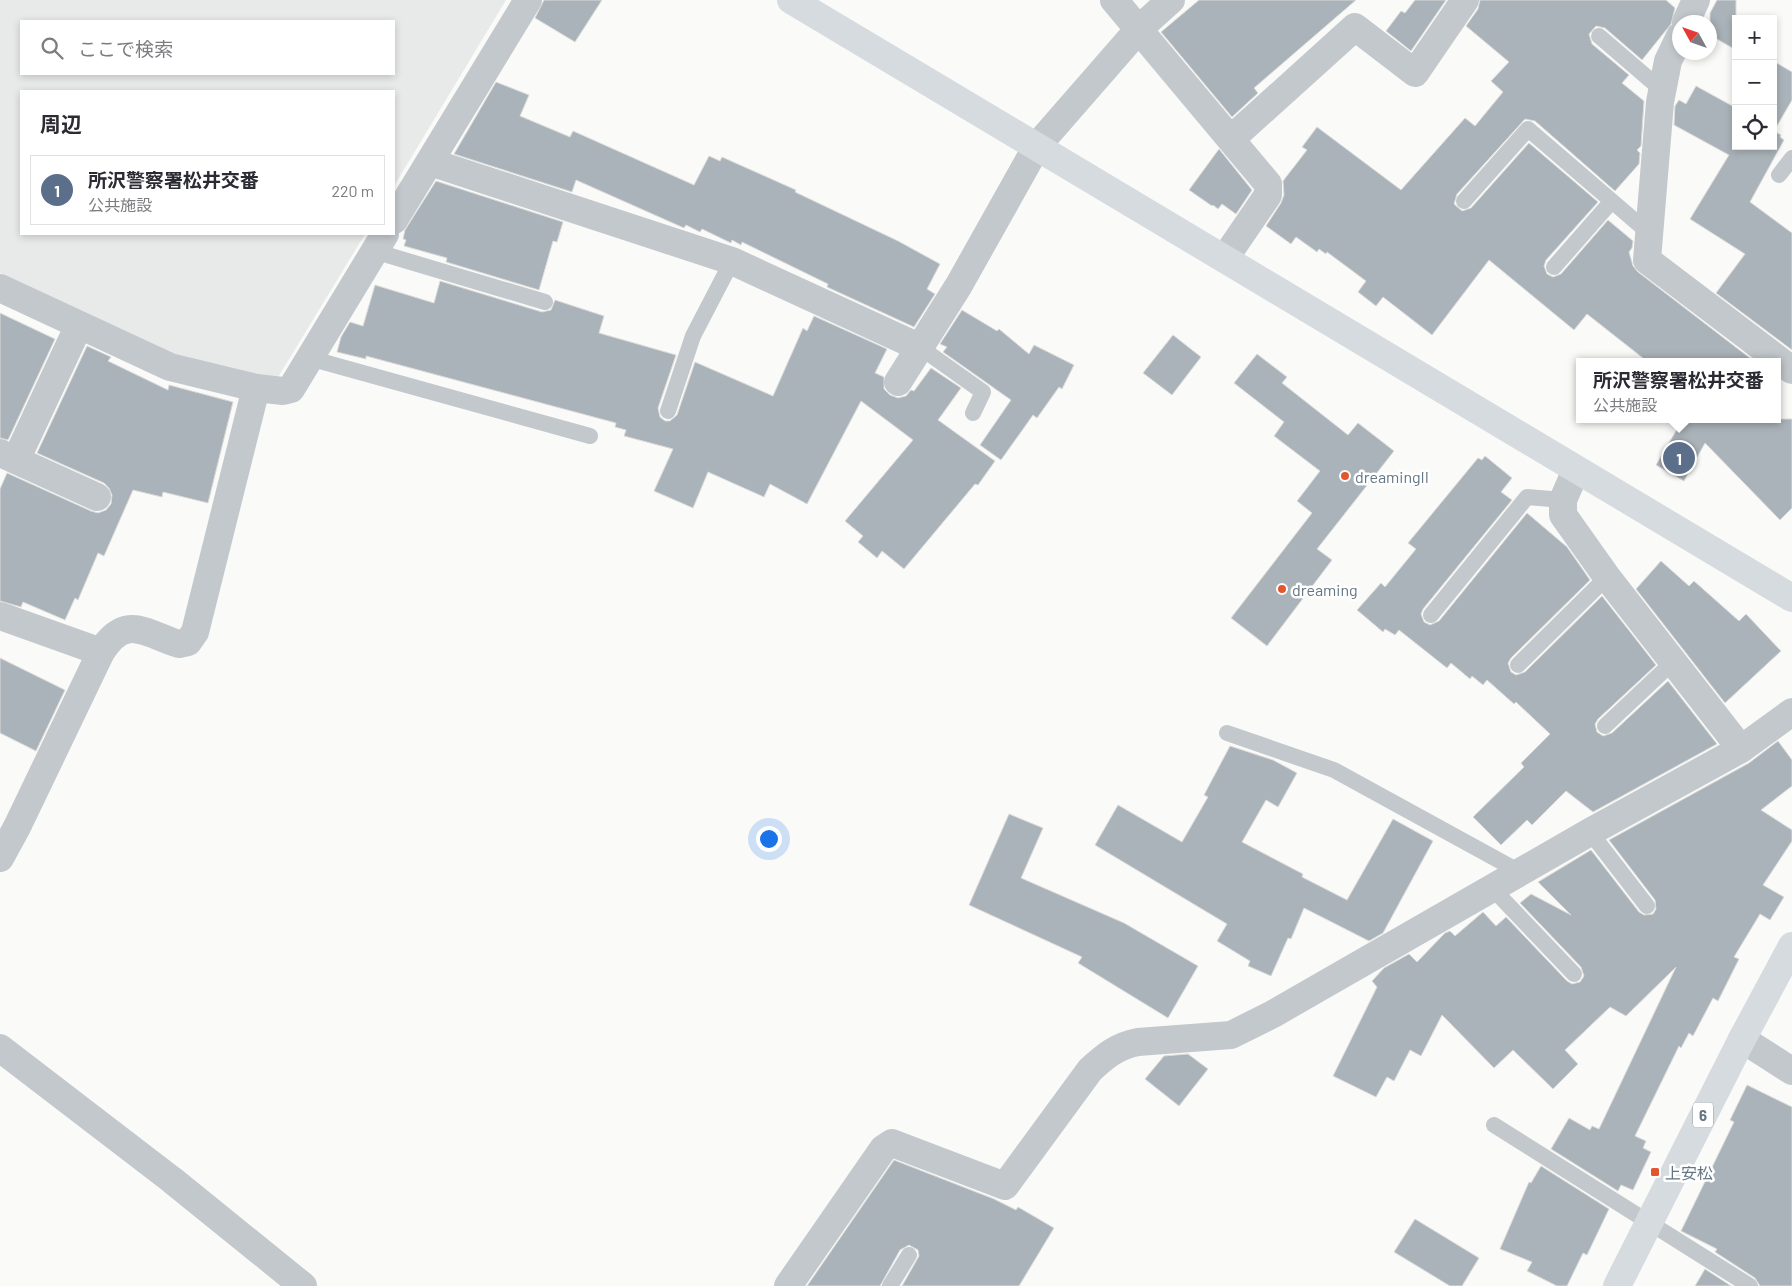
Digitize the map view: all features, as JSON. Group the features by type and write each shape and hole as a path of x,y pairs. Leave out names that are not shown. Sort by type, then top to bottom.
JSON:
{"street":[{"path":"395,218 528,0"},
{"path":"790,0 1792,598"},
{"path":"1114,0 1268,184 1268,195 1225,258"},
{"path":"898,382 921,348 1037,146 1139,29 1171,0"},
{"path":"1231,139 1355,27 1415,73 1465,0"},
{"path":"1689,15 1696,0"},
{"path":"1672,53 1668,61 1660,102 1647,260 1776,358"},
{"path":"430,162 732,261 921,348"},
{"path":"0,288 170,367 256,388 283,391 291,389 380,242"},
{"path":"79,325 8,457 97,497"},
{"path":"1781,362 1792,370"},
{"path":"0,858 109,638 118,631 128,628 179,644 188,642 195,632 256,388"},
{"path":"1576,470 1563,500 1563,515 1607,577 1741,749"},
{"path":"0,616 101,652"},
{"path":"789,1285 884,1149 892,1142 1005,1186 1090,1070 1106,1055 1124,1045 1138,1042 1231,1035 1273,1014 1590,832 1741,749 1792,712"},
{"name":"6","path":"1617,1286 1742,1038 1792,946"},
{"path":"1742,1038 1792,1071"},
{"path":"0,1048 172,1180 303,1286"}],"lane":[{"path":"1599,36 1663,91"},
{"path":"1464,201 1528,129 1649,233"},
{"path":"1779,176 1792,158"},
{"path":"1554,267 1611,202"},
{"path":"380,242 545,302"},
{"path":"668,411 693,336 732,261"},
{"path":"921,348 983,392 973,413"},
{"path":"309,358 590,436"},
{"path":"1431,615 1527,497 1563,500"},
{"path":"1518,665 1607,577"},
{"path":"1605,726 1674,661"},
{"path":"1227,733 1334,770 1520,872"},
{"path":"1590,832 1647,906"},
{"path":"1492,888 1574,974"},
{"path":"1494,1125 1750,1286"},
{"path":"890,1286 909,1255"}],"shaded area":[{"path":"0,0 506,0 395,184 395,90 20,90 20,235 364,235 277,379 175,359 0,273"}],"building":[{"path":"544,0 602,0 575,42 535,18"},
{"path":"1199,0 1356,0 1254,88 1258,93 1232,117 1161,32"},
{"path":"1415,0 1446,0 1411,51 1386,31 1401,11 1405,13"},
{"path":"1480,0 1666,0 1675,8 1671,24 1642,60 1605,28 1596,26 1589,34 1592,44 1629,75 1622,83 1644,101 1641,146 1637,150 1640,153 1639,164 1615,191 1535,121 1525,119 1457,194 1454,204 1462,211 1471,208 1529,143 1598,202 1546,260 1544,266 1547,274 1553,277 1561,274 1608,220 1633,241 1629,252 1633,266 1638,272 1750,358 1643,358 1587,314 1574,330 1489,260 1432,335 1383,297 1376,306 1358,292 1366,281 1327,252 1326,254 1319,249 1317,252 1296,237 1291,244 1266,226 1281,203 1284,195 1283,181 1307,150 1302,147 1317,127 1401,190 1465,118 1475,126 1503,92 1491,81 1509,62 1466,26 1478,9"},
{"path":"1717,0 1736,0 1736,15 1732,15 1732,48 1717,39 1717,15 1710,15"},
{"path":"1777,63 1792,72 1792,100 1777,126"},
{"path":"496,82 529,95 520,116 570,137 573,131 694,185 709,156 720,161 722,157 796,190 795,192 898,241 940,264 927,289 935,294 914,327 827,287 828,284 742,242 741,245 732,240 731,243 702,229 700,232 686,225 684,228 576,180 572,192 454,154"},
{"path":"1696,86 1732,106 1732,150 1777,150 1777,133 1784,140 1750,202 1792,233 1792,350 1716,293 1745,254 1690,219 1729,155 1674,125 1675,106 1679,100 1686,104"},
{"path":"1219,149 1252,190 1236,214 1222,204 1218,209 1212,206 1189,190"},
{"path":"436,181 563,222 557,242 553,241 539,290 446,262 447,258 404,246 406,240 403,239 405,230"},
{"path":"440,281 542,312 551,310 555,300 604,316 599,333 676,355 658,408 660,417 665,421 670,421 677,415 695,362 773,396 803,328 807,331 814,316 887,349 875,373 884,377 884,389 890,395 898,398 906,396 911,390 914,391 931,368 961,388 938,420 995,461 978,485 975,484 904,569 882,551 877,558 858,542 863,536 845,521 913,440 861,401 807,504 770,484 764,497 708,472 693,508 654,491 673,449 624,436 626,430 615,427 616,423 366,356 366,359 337,352 341,337 350,322 363,326 375,285 434,303"},
{"path":"962,310 997,331 999,329 1029,354 1034,345 1074,365 1062,389 1059,387 1037,418 1033,415 1001,460 980,445 1011,400 943,352 947,347 940,344"},
{"path":"0,313 55,339 8,440 0,438"},
{"path":"1173,335 1201,357 1172,395 1143,373"},
{"path":"87,346 111,357 108,361 168,390 169,385 233,402 208,503 163,492 162,497 133,490 104,556 98,553 78,600 75,598 65,620 23,602 21,607 0,601 0,489 7,473 91,511 98,513 106,510 111,504 112,495 104,483 37,453"},
{"path":"1257,354 1287,377 1282,383 1348,435 1358,423 1394,451 1317,549 1332,560 1267,646 1231,618 1312,513 1297,501 1320,471 1274,436 1284,422 1234,383"},
{"path":"1781,419 1792,419 1792,508 1780,520 1705,443 1684,481 1656,465 1681,423 1781,423"},
{"path":"1485,456 1512,478 1501,492 1512,500 1423,609 1421,614 1424,622 1430,625 1439,621 1527,513 1567,547 1590,580 1511,658 1508,663 1511,672 1516,675 1525,672 1602,596 1656,665 1598,719 1595,724 1597,732 1603,736 1612,733 1668,681 1717,744 1593,812 1566,791 1532,825 1527,820 1501,845 1473,817 1524,767 1521,763 1550,734 1516,702 1514,704 1487,680 1483,685 1472,676 1470,679 1451,663 1447,668 1399,630 1395,635 1385,629 1383,632 1357,610 1381,583 1385,587 1416,549 1408,543 1478,458 1482,460"},
{"path":"1661,561 1689,586 1694,581 1739,621 1746,614 1781,651 1725,703 1636,589"},
{"path":"0,658 65,690 36,751 0,733"},
{"path":"1778,741 1792,760 1792,786 1761,810 1792,830 1792,841 1763,885 1784,897 1770,920 1760,914 1734,957 1739,959 1718,1001 1713,998 1693,1036 1689,1033 1681,1048 1679,1046 1635,1136 1646,1141 1643,1148 1651,1152 1633,1190 1621,1185 1618,1191 1551,1149 1569,1118 1590,1130 1592,1126 1599,1129 1676,967 1626,1016 1610,1007 1565,1050 1578,1064 1553,1089 1513,1050 1494,1068 1442,1015 1421,1056 1410,1050 1394,1081 1387,1077 1376,1097 1333,1076 1377,987 1372,981 1384,968 1409,954 1417,962 1445,933 1450,931 1455,936 1483,912 1496,926 1506,917 1567,981 1572,984 1580,982 1584,976 1581,967 1520,903 1531,894 1571,915 1538,882 1591,850 1639,912 1644,915 1653,914 1656,909 1655,900 1609,840 1749,763"},
{"path":"1230,746 1273,760 1297,773 1278,807 1266,800 1242,842 1303,874 1302,877 1347,900 1393,819 1433,841 1383,933 1369,941 1304,908 1291,939 1288,938 1271,976 1248,966 1250,961 1217,941 1227,924 1095,845 1118,805 1182,842 1208,797 1204,795"},
{"path":"1009,814 1043,828 1021,878 1124,923 1198,966 1168,1018 1078,963 1082,957 969,905"},
{"path":"1188,1054 1208,1069 1179,1106 1145,1079 1164,1056"},
{"path":"1747,1085 1792,1107 1792,1286 1760,1286 1755,1278 1715,1252 1717,1249 1681,1231 1734,1122 1730,1120"},
{"path":"894,1160 994,1199 1016,1210 1018,1207 1054,1228 1019,1286 902,1286 919,1256 918,1250 909,1245 900,1250 880,1286 807,1286"},
{"path":"1541,1166 1609,1209 1587,1255 1583,1253 1567,1286 1557,1286 1527,1271 1532,1262 1500,1249 1529,1182 1531,1183"},
{"path":"1415,1219 1479,1258 1462,1286 1450,1286 1394,1252"},
{"path":"1705,1269 1731,1286 1695,1286"}],"place":[{"name":"所沢警察署松井交番","path":"1679,458"},
{"name":"dreamingII","path":"1345,476"},
{"name":"dreaming","path":"1282,589"},
{"name":"上安松","path":"1655,1172"}]}
